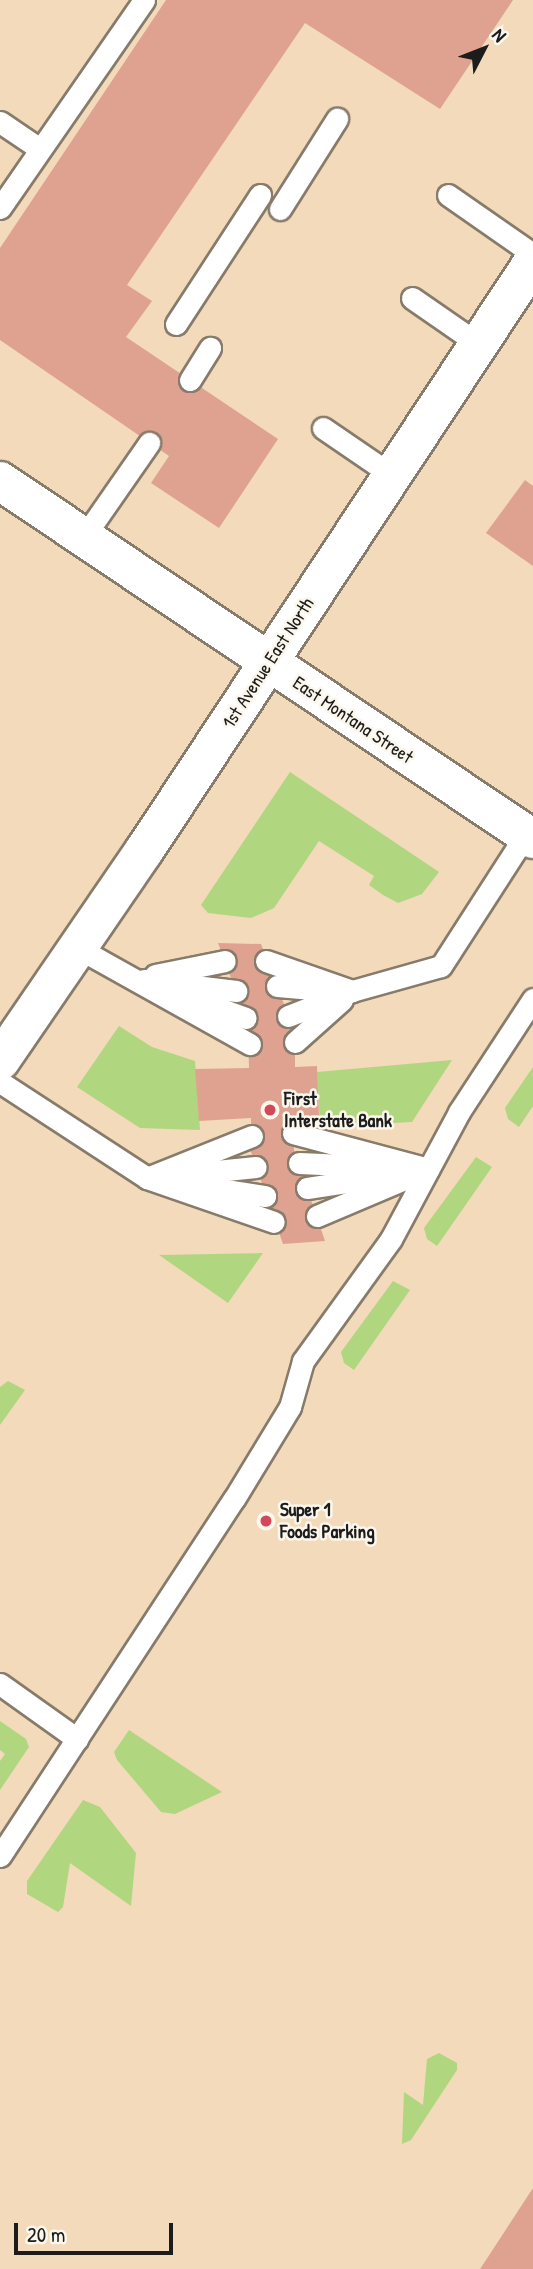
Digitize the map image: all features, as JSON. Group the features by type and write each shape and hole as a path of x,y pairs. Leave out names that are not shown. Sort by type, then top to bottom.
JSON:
{"street":[{"name":"1st Avenue East North","path":"0,1061 393,476 533,262"},
{"name":"East Montana Street","path":"0,481 267,663 530,836"}],"lane":[{"path":"0,208 144,0"},
{"path":"281,209 337,119"},
{"path":"0,122 40,149"},
{"path":"176,324 260,195"},
{"path":"448,195 533,254"},
{"path":"412,298 480,345"},
{"path":"190,380 211,348"},
{"path":"323,428 393,476"},
{"path":"83,537 149,443"},
{"path":"288,1016 352,991 442,967 530,836"},
{"path":"78,948 250,1044"},
{"path":"135,978 225,961"},
{"path":"266,961 352,991"},
{"path":"135,978 236,991"},
{"path":"135,978 246,1018"},
{"path":"277,986 352,991"},
{"path":"295,1042 352,991"},
{"path":"0,1856 234,1499 289,1407 303,1361 391,1239 428,1169 533,999"},
{"path":"0,1082 147,1178 274,1222"},
{"path":"293,1133 428,1169"},
{"path":"147,1178 252,1136"},
{"path":"299,1163 428,1169"},
{"path":"147,1178 256,1167"},
{"path":"307,1188 428,1169"},
{"path":"317,1216 428,1169"},
{"path":"147,1178 265,1196"},
{"path":"0,1684 77,1738"}],"green space":[{"path":"290,772 439,872 422,894 398,903 369,885 374,876 319,841 274,908 251,918 208,913 201,905"},
{"path":"119,1026 152,1047 195,1061 200,1130 140,1128 77,1087"},
{"path":"452,1060 412,1122 320,1127 317,1072"},
{"path":"533,1067 533,1106 519,1127 508,1119 505,1108"},
{"path":"476,1157 492,1167 437,1246 427,1239 424,1228"},
{"path":"263,1253 228,1303 159,1255"},
{"path":"393,1281 410,1290 354,1370 344,1363 341,1352"},
{"path":"8,1381 25,1390 0,1425 0,1387"},
{"path":"0,1721 26,1739 29,1747 0,1790 0,1761 5,1754 0,1750"},
{"path":"129,1730 222,1792 175,1814 161,1812 117,1760 114,1752"},
{"path":"83,1800 100,1807 136,1853 131,1906 70,1863 63,1907 58,1912 27,1894 27,1881"},
{"path":"439,2053 457,2063 457,2070 411,2140 402,2144 404,2092 423,2105 427,2059"}],"building":[{"path":"166,0 513,0 440,109 305,23 127,285 152,301 126,337 278,439 219,528 151,483 169,456 0,340 0,248"},
{"path":"525,480 533,486 533,566 486,533"},
{"path":"218,943 261,944 295,1033 295,1067 317,1066 319,1116 295,1119 293,1133 294,1150 325,1241 283,1244 251,1152 251,1118 199,1121 195,1069 249,1068 248,1024"},
{"path":"533,2188 533,2269 480,2269 486,2260"}],"place":[{"name":"First Interstate Bank","path":"270,1110"},
{"name":"Super 1 Foods Parking","path":"266,1521"}]}
